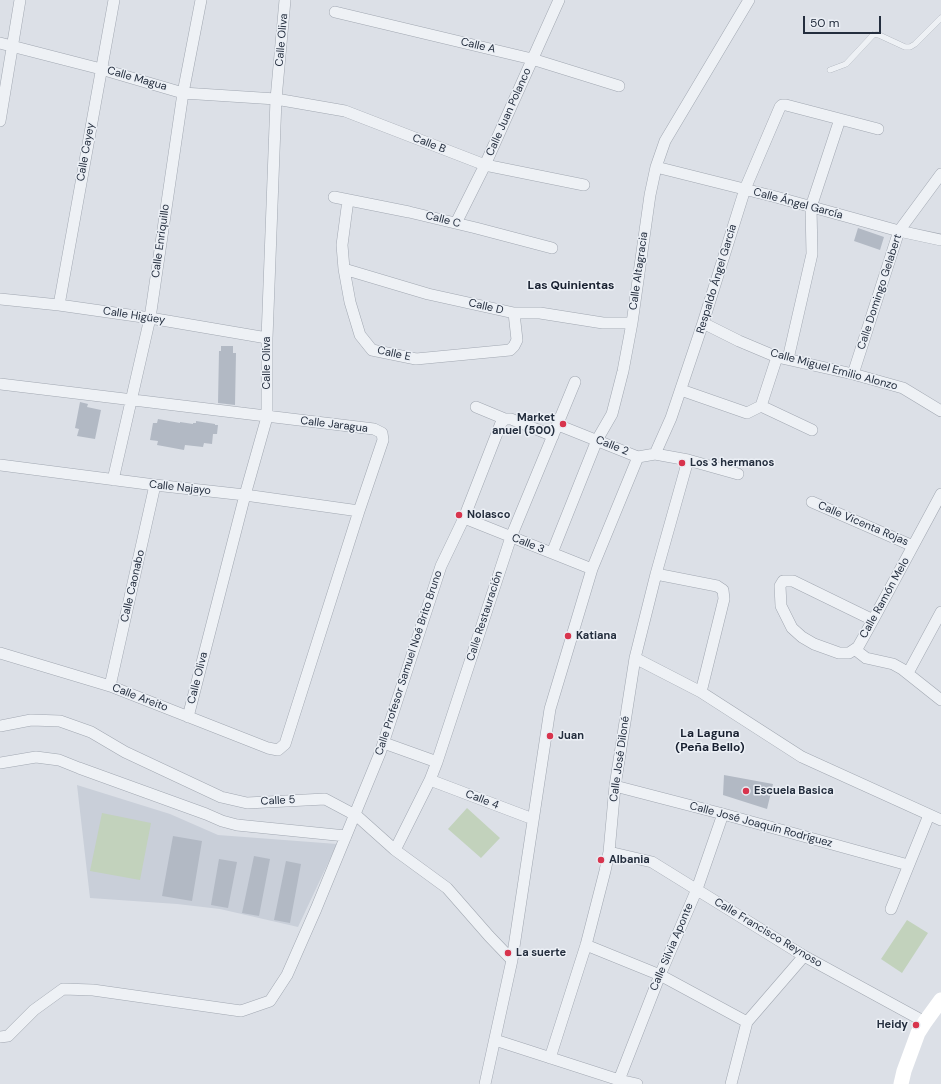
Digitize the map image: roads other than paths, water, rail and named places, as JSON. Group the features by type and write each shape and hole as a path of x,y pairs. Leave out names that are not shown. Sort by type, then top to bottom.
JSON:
{"street":[{"path":"0,120 20,0"},
{"name":"Calle Cayey","path":"59,305 114,0"},
{"name":"Calle Enriquillo","path":"113,480 150,318 183,93 201,0"},
{"name":"Calle Oliva","path":"188,717 245,495 267,416 267,338 276,99 285,0"},
{"name":"Calle Juan Polanco","path":"456,223 485,165 559,0"},
{"name":"Calle Altagracia","path":"552,553 597,440 612,414 623,371 632,323 650,195 656,167 665,141 749,0"},
{"name":"Calle A","path":"335,12 532,59 619,86"},
{"name":"Calle Magua","path":"0,42 183,93 276,99"},
{"name":"Calle B","path":"276,99 346,111 485,165 584,185"},
{"name":"Respaldo Ángel García","path":"655,454 671,418 703,323 745,189 780,107 782,105 840,119"},
{"path":"680,390 747,413 760,406 783,358 812,254 811,207 840,119 878,129"},
{"name":"Calle Ángel García","path":"656,167 745,189 899,231 941,240"},
{"name":"Calle Domingo Gelabert","path":"853,374 899,231 941,174"},
{"name":"Calle C","path":"334,197 409,212 552,248"},
{"name":"Calle E","path":"348,200 342,245 344,269 350,302 360,335 372,350 416,359 510,350 517,340 514,313"},
{"name":"Calle D","path":"344,269 428,294 514,313 540,313 603,323 632,323"},
{"name":"Calle Higüey","path":"0,299 59,305 150,318 267,338"},
{"name":"Calle Miguel Emilio Alonzo","path":"703,323 739,341 783,358 853,374 903,388 941,411"},
{"name":"Calle Restauración","path":"395,850 430,780 437,762 511,537 575,382"},
{"name":"Calle Jaragua","path":"0,384 131,401 374,429 382,433 383,440 285,744 278,750"},
{"path":"760,406 812,430"},
{"path":"476,407 553,436"},
{"name":"Calle Profesor Samuel Noé Brito Bruno","path":"0,1037 8,1036 34,1010 63,989 93,990 241,1011 270,1001 287,975 316,909 384,743 441,566 464,518 501,423 506,419"},
{"name":"Calle 2","path":"558,425 638,456 655,454 688,460 738,474"},
{"path":"485,1084 512,960 550,709 592,569 638,456"},
{"name":"Calle José Diloné","path":"550,1058 586,944 609,852 615,786 635,658 656,574 688,460"},
{"name":"Calle Najayo","path":"0,465 245,495 359,511"},
{"name":"Calle Caonabo","path":"110,686 155,485"},
{"name":"Calle Ramón Melo","path":"873,620 792,581 783,580 780,586 781,606 792,628 802,638 839,653 849,653 858,647 873,620 941,494"},
{"name":"Calle Vicenta Rojas","path":"812,502 913,546"},
{"name":"Calle 3","path":"464,518 592,569"},
{"path":"656,574 717,586 723,590 724,599 700,692"},
{"path":"908,673 941,612"},
{"path":"858,647 857,650 866,658 893,664 908,673 941,700"},
{"name":"Calle Areito","path":"0,653 110,686 268,748 278,750"},
{"path":"635,658 700,692 802,757 941,820"},
{"name":"Calle 5","path":"0,726 31,720 60,721 91,732 125,752 221,797 247,803 325,799 354,815 395,850 446,888 512,960"},
{"path":"384,743 437,762"},
{"path":"0,763 36,757 59,760 206,814 222,822 237,825 346,836"},
{"name":"Calle 4","path":"430,780 533,819"},
{"name":"Calle José Joaquín Rodríguez","path":"615,786 908,865"},
{"name":"Calle Silvia Aponte","path":"619,1080 660,975 697,889 723,814"},
{"path":"892,909 929,814"},
{"name":"Calle Francisco Reynoso","path":"609,852 652,862 804,956 925,1022"},
{"path":"586,944 660,975 747,1022"},
{"path":"731,1084 747,1022 804,956"},
{"path":"901,1084 904,1071 918,1033 941,1000"},
{"path":"495,1040 619,1080 637,1084"}],"lane":[{"path":"830,70 846,64 874,34 905,47 910,47 915,44 941,18"}],"place":[{"name":"Market anuel (500)","path":"563,424"},
{"name":"Los 3 hermanos","path":"682,463"},
{"name":"Nolasco","path":"459,515"},
{"name":"Katiana","path":"568,636"},
{"name":"Juan","path":"550,736"},
{"name":"Escuela Basica","path":"746,791"},
{"name":"Albania","path":"601,860"},
{"name":"La suerte","path":"508,953"},
{"name":"Heidy","path":"916,1025"}],"district":[{"name":"Las Quinientas","path":"571,286"},
{"name":"La Laguna (Peña Bello)","path":"710,741"}]}
